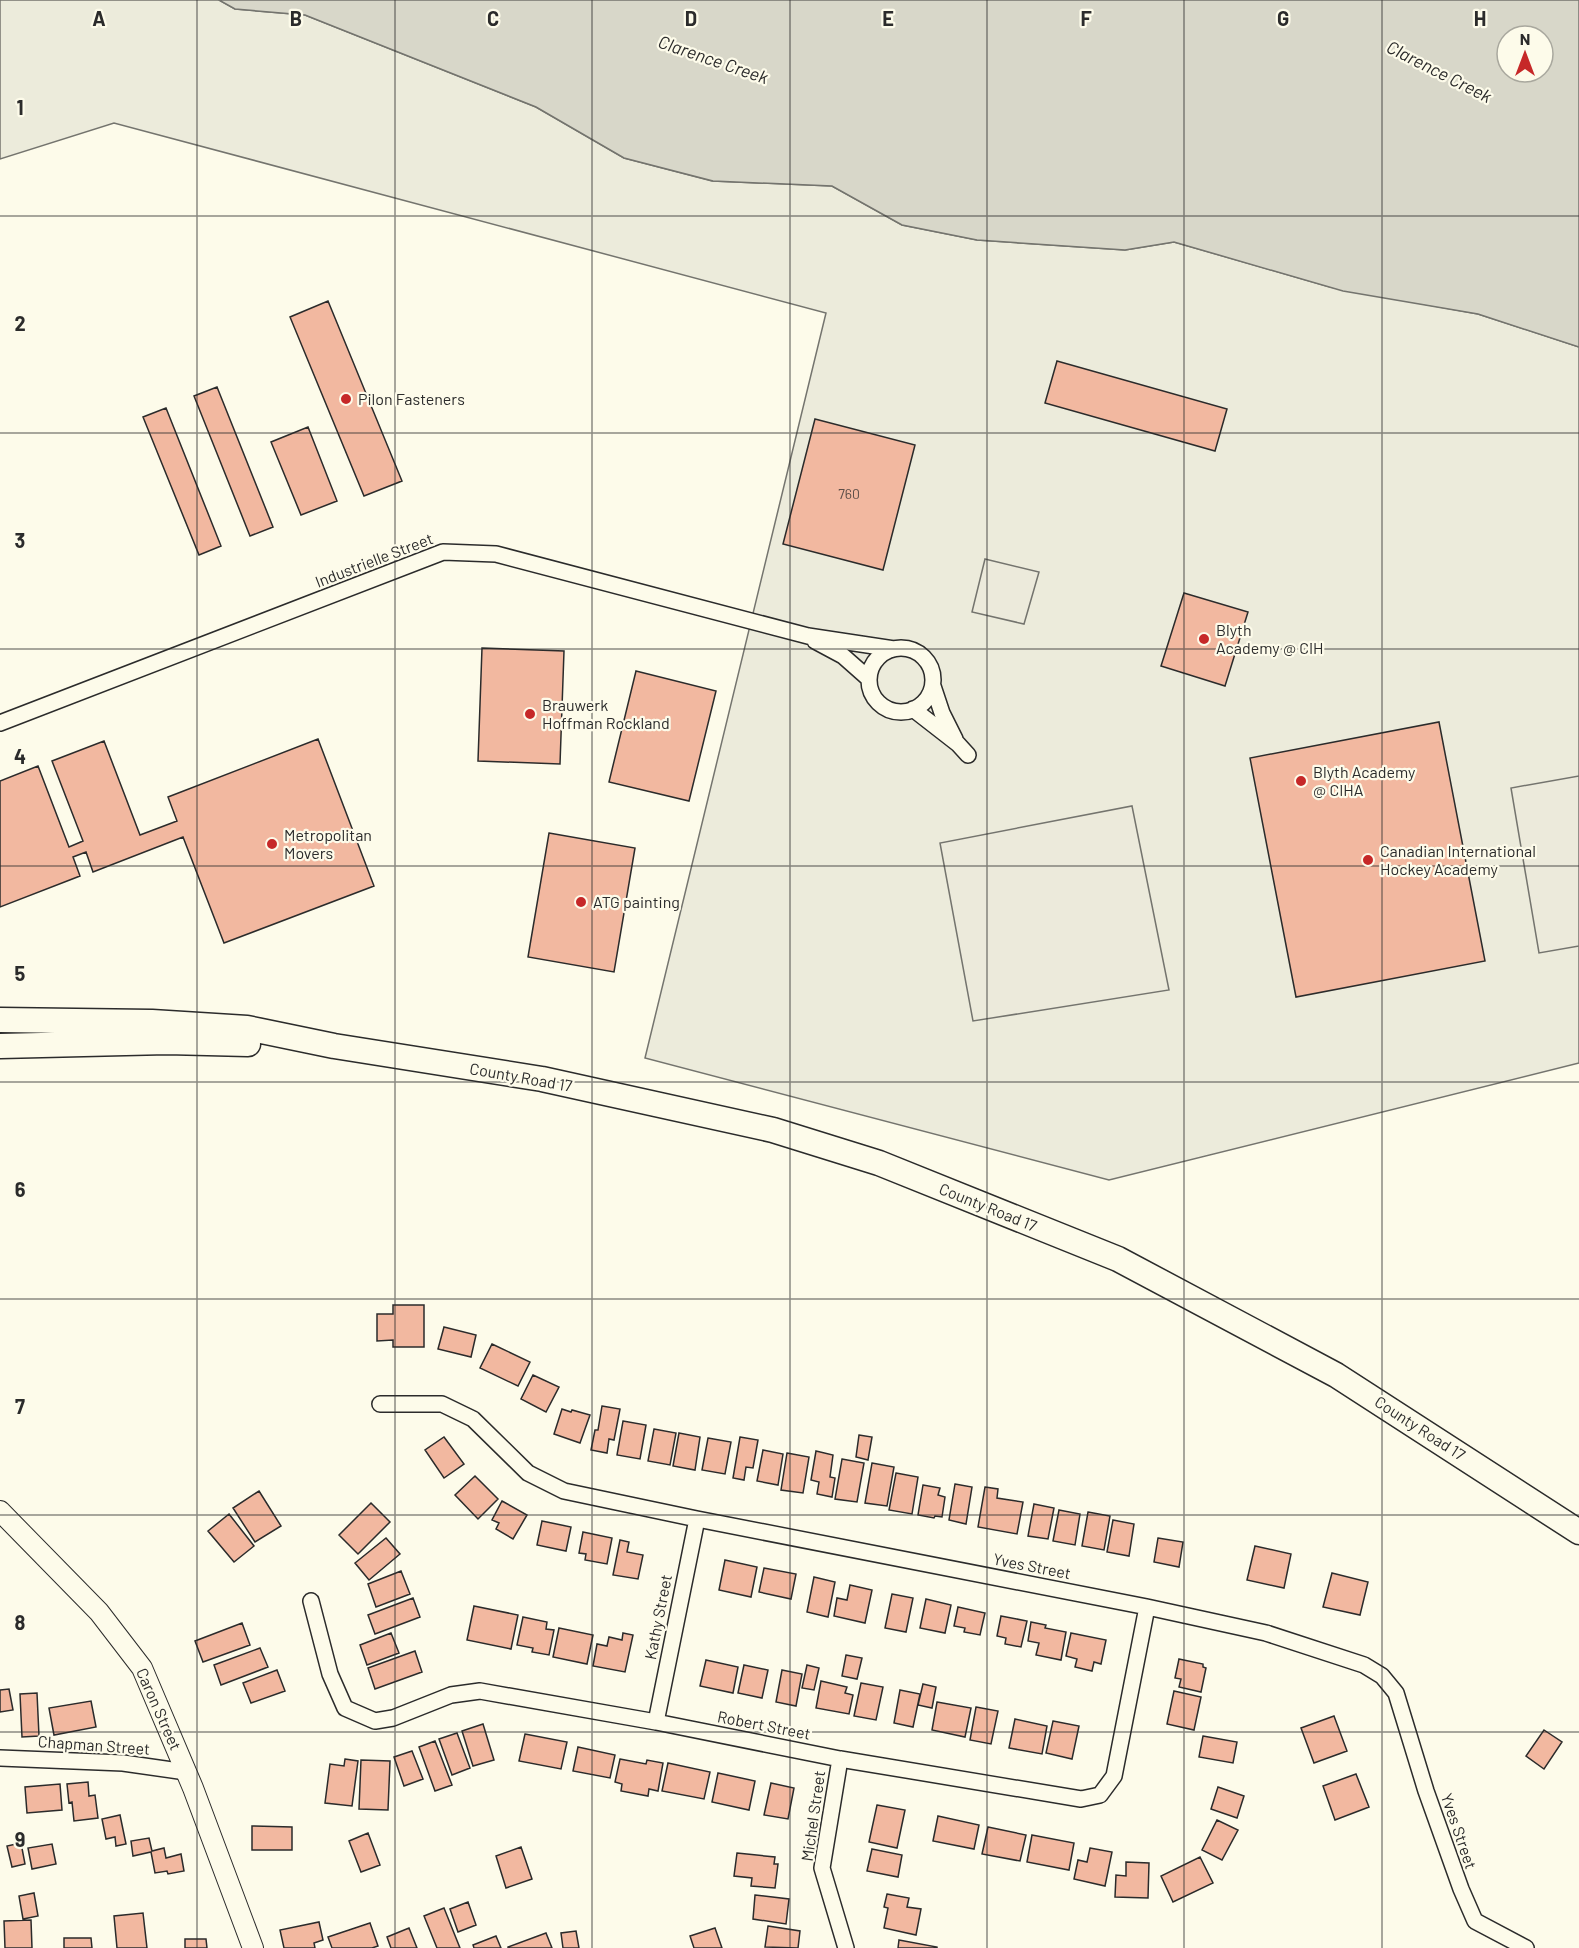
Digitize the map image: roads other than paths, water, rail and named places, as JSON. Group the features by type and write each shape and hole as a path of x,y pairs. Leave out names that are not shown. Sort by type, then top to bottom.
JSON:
{"main road":[{"name":"County Road 17","path":"0,1020 152,1022 247,1028 334,1046 542,1079 773,1130 879,1163 1118,1259 1139,1270 1336,1374 1579,1532"},
{"name":"County Road 17","path":"0,1046 167,1042 334,1046"}],"street":[{"name":"Industrielle Street","path":"0,723 443,552 495,554 808,636 915,651 930,665 933,686 942,713 963,750 913,710 893,710 883,706 876,699 869,679 843,656 808,636"},
{"path":"869,679 877,659 884,652 894,649"},
{"path":"913,710 923,704 933,686"},
{"name":"Yves Street","path":"380,1404 442,1404 473,1419 528,1473 564,1491 1147,1607 1266,1633 1364,1665 1382,1676 1396,1694 1426,1791 1461,1889 1475,1921 1526,1948"},
{"name":"Caron Street","path":"0,1511 99,1612 137,1659 186,1772 252,1948"},
{"name":"Kathy Street","path":"656,1722 697,1519"},
{"name":"Robert Street","path":"311,1601 330,1674 345,1708 375,1721 393,1718 451,1695 480,1691 656,1722 840,1759 1081,1799 1100,1795 1114,1776 1147,1607"},
{"name":"Chapman Street","path":"0,1758 123,1763 186,1772"},
{"name":"Michel Street","path":"840,1759 822,1868 846,1948"}],"water":[{"name":"Clarence Creek","path":"219,0 1579,0 1579,347 1478,314 1343,291 1174,242 1125,250 977,240 902,225 832,186 713,181 624,158 536,107 305,15 235,9"}],"place":[{"name":"Pilon Fasteners","path":"346,399"},
{"name":"Blyth Academy @ CIH","path":"1204,639"},
{"name":"Brauwerk Hoffman Rockland","path":"530,714"},
{"name":"Blyth Academy @ CIHA","path":"1301,781"},
{"name":"Metropolitan Movers","path":"272,844"},
{"name":"Canadian International Hockey Academy","path":"1368,860"},
{"name":"ATG painting","path":"581,902"}]}
